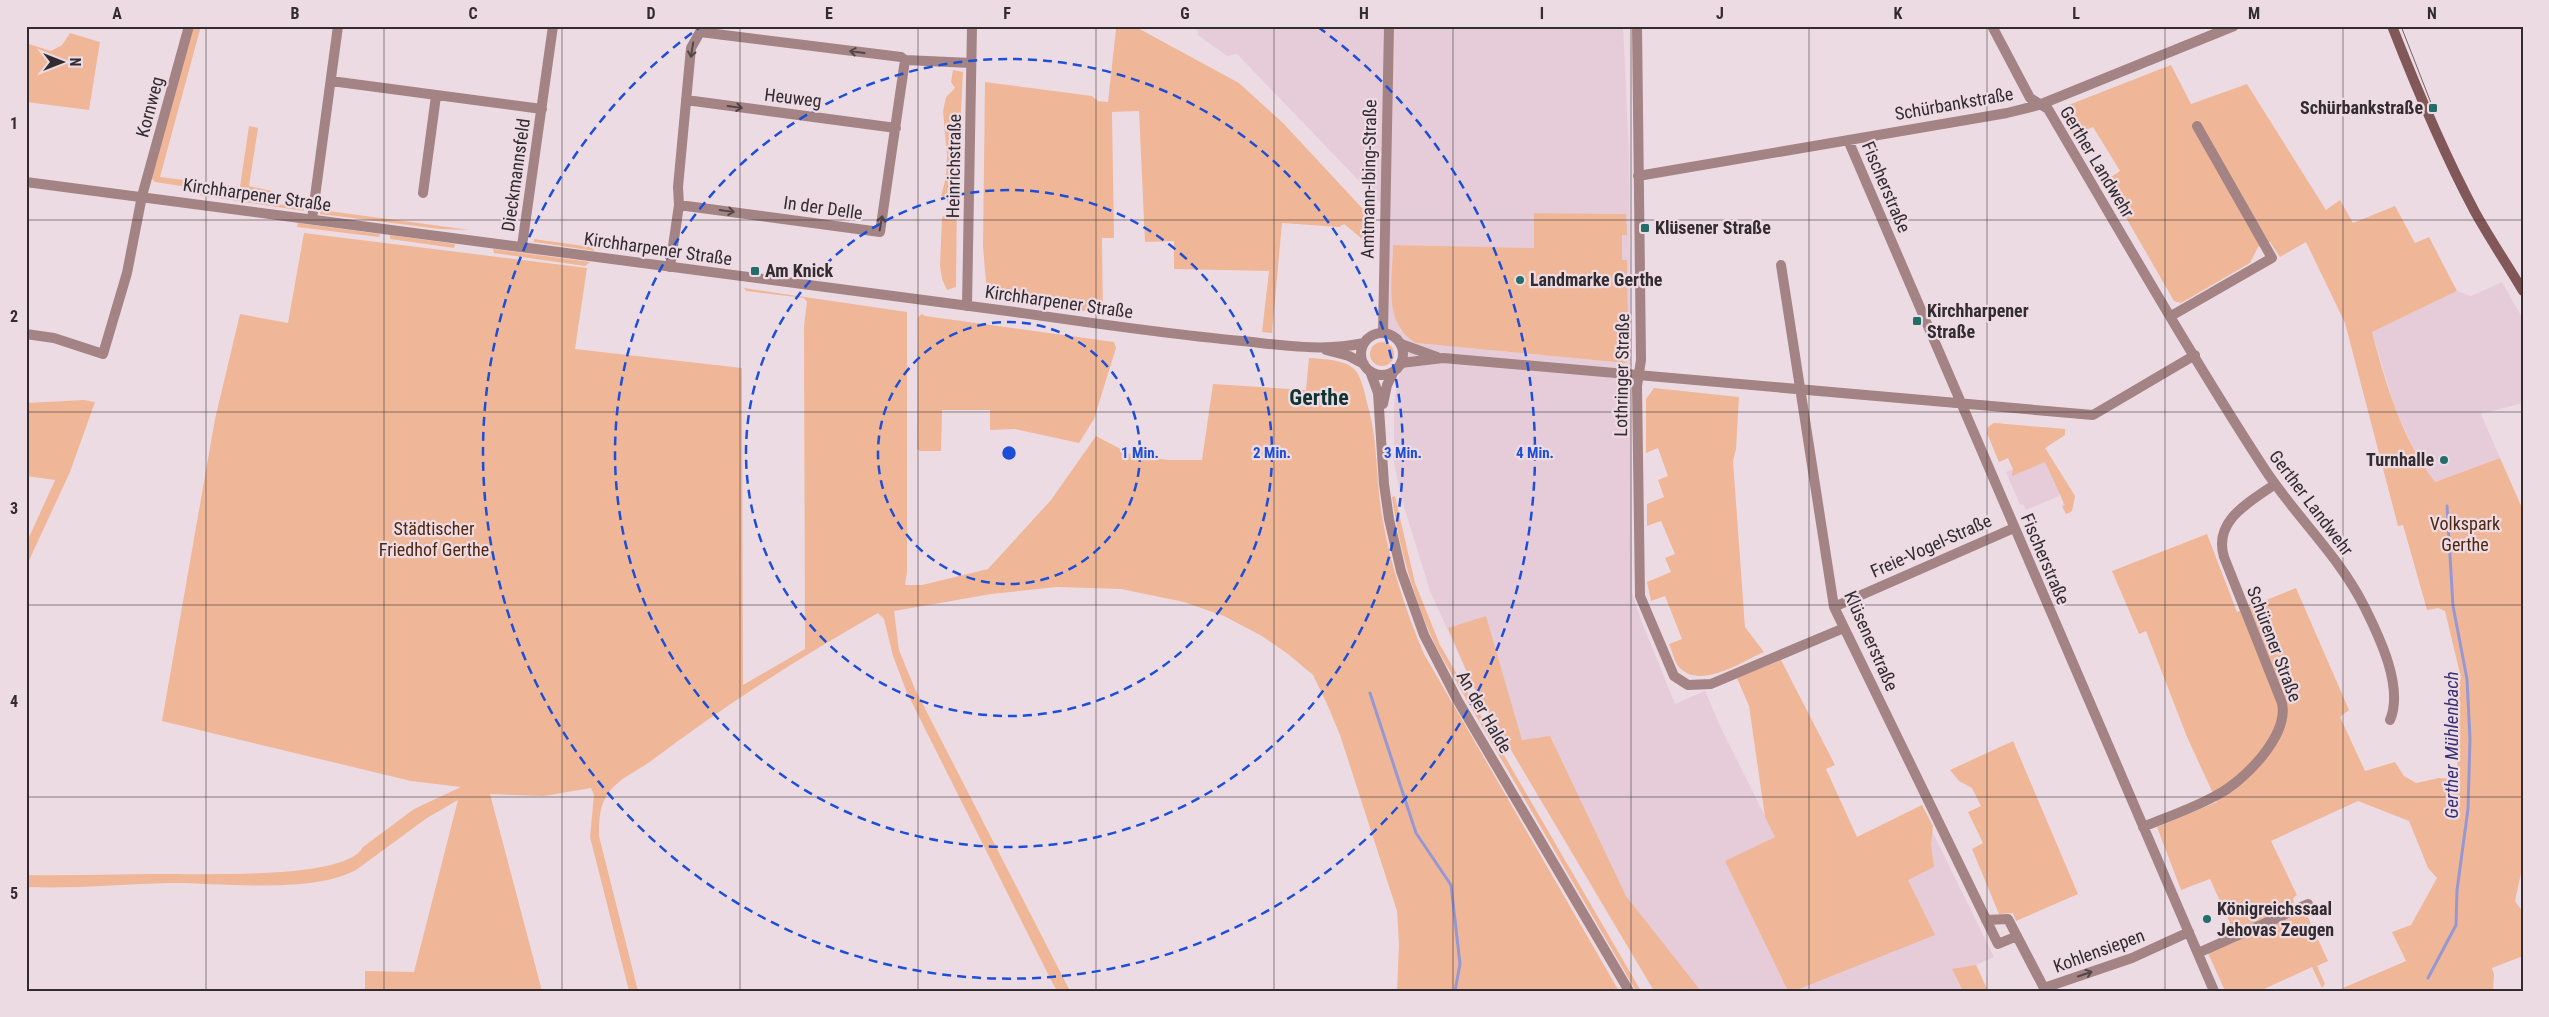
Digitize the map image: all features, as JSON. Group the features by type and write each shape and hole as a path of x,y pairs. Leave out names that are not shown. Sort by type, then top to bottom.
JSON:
{"main road":[{"path":"2392,26 2422,103 2450,163 2476,214 2523,291"}],"street":[{"name":"Kornweg","path":"26,334 54,338 103,354 127,273 142,196 189,26"},
{"path":"312,219 338,26"},
{"name":"Dieckmannsfeld","path":"522,246 553,26"},
{"name":"Heinrichstraße","path":"967,306 972,26"},
{"name":"Amtmann-Ibing-Straße","path":"1383,332 1389,26"},
{"name":"Lothringer Straße","path":"1637,26 1641,360 1637,375 1640,596 1672,672 1684,683 1696,686 1711,684 1844,628"},
{"name":"Gerther Landwehr","path":"1992,26 2030,98 2048,109 2194,354 2275,484 2308,525 2363,604 2394,684 2395,708 2390,720"},
{"name":"Schürbankstraße","path":"1638,176 2007,113 2039,104 2219,30 2234,26"},
{"path":"670,267 679,204 678,187 691,48 697,34 703,31 892,56 905,60 971,64"},
{"name":"In der Delle","path":"679,204 880,232 905,60"},
{"name":"Dieckmannsfeld","path":"331,81 542,109"},
{"path":"423,193 436,96"},
{"name":"Heuweg","path":"686,100 896,128"},
{"path":"2171,316 2272,258 2197,126"},
{"name":"Fischerstraße","path":"1848,140 1925,324 1963,405 2014,528 2214,991"},
{"name":"Kirchharpener Straße","path":"26,182 522,246 1127,329 1316,348 1349,356 1367,368"},
{"name":"Klüsenerstraße","path":"1781,265 1834,606 1998,944 2018,936"},
{"path":"1443,358 1397,367 1382,375 1367,368 1361,350 1364,343 1372,335 1383,332 1394,336 1401,344 1443,358 2093,415 2194,354"},
{"name":"Kirchharpener Straße","path":"1316,348 1350,346 1364,343"},
{"path":"1397,367 1403,357 1401,344"},
{"name":"An der Halde","path":"1380,425 1387,385 1397,367"},
{"name":"An der Halde","path":"1367,368 1378,393 1384,484 1389,519 1401,571 1424,635 1458,701 1629,991"},
{"name":"Schürener Straße","path":"2143,827 2222,792 2269,747 2278,734 2284,713 2282,703 2230,573 2221,540 2223,531 2232,516 2275,484"},
{"name":"Freie-Vogel-Straße","path":"1834,606 2014,528"},
{"path":"2198,953 2308,904"},
{"path":"1986,920 2008,919 2018,936"},
{"name":"Kohlensiepen","path":"2018,936 2044,988 2132,958 2189,932"}],"shaded area":[{"path":"1197,26 1623,26 1629,150 1632,592 1641,620 1675,704 1705,691 1721,728 1788,862 1931,829 1994,957 1976,965 1987,991 1701,991 1536,791 1473,686 1430,591 1401,497 1394,463 1394,407 1397,381 1408,355 1406,343 1396,331 1387,329 1387,210 1237,54 1227,56 1198,35","holes":["1535,213 1626,214 1626,235 1622,235 1622,260 1627,260 1629,359 1625,363 1416,343 1400,330 1394,245 1534,248"]},
{"path":"2502,282 2523,319 2523,403 2481,414 2500,458 2435,482 2420,462 2395,409 2372,332 2457,291 2471,296"},
{"path":"1994,423 2065,429 2065,435 2045,448 2075,496 2072,511 2066,514 2060,493 2059,496 2026,510 2023,504 2020,505 2006,472 2013,469 2008,458 1999,462 1987,433 1988,427"}],"green space":[{"path":"193,26 201,26 160,177 240,187 249,126 258,128 249,186 272,191 272,200 155,182 151,178"},
{"path":"1105,26 1134,26 1239,83 1283,123 1375,222 1373,248 1344,224 1339,227 1282,223 1272,333 1262,332 1269,271 1174,269 1174,241 1145,242 1139,111 1112,112 1114,238 1102,238 1103,314 987,295 983,246 985,82 1092,96 1098,101 1108,102 1116,29"},
{"path":"70,33 100,42 89,110 26,102 26,43 51,51 62,45"},
{"name":"Volkspark Gerthe","path":"2171,65 2191,104 2247,84 2326,210 2340,200 2353,223 2395,206 2415,243 2429,237 2457,291 2372,332 2396,410 2413,447 2435,482 2500,458 2523,510 2523,864 2515,901 2523,912 2523,956 2492,968 2494,974 2493,991 2342,991 2343,988 2406,961 2392,932 2411,925 2437,878 2428,868 2409,821 2358,801 2271,841 2297,895 2293,898 2294,903 2281,908 2288,919 2305,911 2328,961 2317,966 2325,984 2322,988 2312,967 2260,991 2225,991 2208,953 2238,941 2210,879 2181,890 2157,827 2217,802 2187,737 2146,631 2139,634 2112,571 2207,534 2237,612 2296,588 2349,710 2340,717 2365,771 2395,762 2404,776 2416,783 2439,778 2458,779 2456,728 2451,697 2461,678 2445,611 2438,608 2427,610 2403,525 2398,526 2345,323 2306,242 2280,257 2270,242 2258,247 2250,263 2181,303 2174,301 2105,181 2120,171 2093,127 2074,135 2063,117 2066,106"},
{"path":"953,70 963,72 957,193 956,287 947,290 942,279 940,266 942,218 949,208 946,198 941,196 946,177 947,156 943,111 946,97 955,88 951,82"},
{"path":"199,193 304,208 304,211 199,195"},
{"path":"321,210 470,230 440,229 320,214"},
{"path":"1534,213 1626,214 1627,235 1622,235 1622,260 1627,260 1629,359 1625,363 1416,343 1405,335 1398,324 1392,299 1393,245 1534,248"},
{"path":"298,223 380,234 379,237 297,227"},
{"name":"Städtischer Friedhof Gerthe","path":"304,233 587,268 575,349 742,368 743,685 805,649 804,326 807,302 804,298 746,291 744,288 907,312 907,572 905,585 922,585 988,569 1051,500 1096,436 1130,454 1168,460 1202,460 1213,384 1306,390 1309,358 1331,360 1348,365 1356,372 1365,393 1374,436 1380,503 1385,534 1404,603 1424,654 1619,991 1397,991 1399,944 1397,911 1340,735 1313,675 1262,636 1224,616 1184,602 1121,589 1057,587 991,594 894,611 899,650 915,689 1070,991 1057,991 1052,982 907,693 893,656 884,619 878,613 819,647 734,702 624,778 609,792 603,802 600,813 599,836 638,991 629,991 590,837 594,795 591,788 544,796 490,794 542,991 365,991 365,971 414,972 458,800 427,818 356,870 315,882 266,886 171,883 81,887 26,887 26,875 267,873 329,865 351,858 414,809 461,787 411,781 162,721 215,419 240,314 288,323"},
{"path":"390,235 455,244 454,248 390,239"},
{"path":"534,239 591,247 595,251 534,242"},
{"path":"493,249 590,262 585,266 494,253"},
{"path":"922,314 925,316 1114,342 1116,348 1094,419 1079,443 1015,429 990,430 990,410 942,410 941,451 920,451 917,449 918,317"},
{"path":"1382,342 1387,343 1393,349 1393,359 1387,365 1382,366 1377,365 1371,359 1370,354 1371,349 1377,343"},
{"path":"1654,388 1739,397 1736,449 1733,461 1745,627 1764,652 1720,672 1708,675 1697,676 1687,673 1678,666 1669,644 1682,639 1665,596 1651,601 1647,582 1671,572 1665,558 1675,554 1661,521 1647,526 1647,504 1664,497 1658,480 1668,476 1658,448 1646,453 1646,399"},
{"path":"84,400 95,402 70,472 26,567 26,544 55,480 26,476 26,403"},
{"path":"1994,423 2065,429 2065,435 2045,448 2075,496 2072,511 2066,514 2062,506 2065,505 2045,462 2012,476 2013,469 2008,458 1999,462 1987,433 1988,427"},
{"path":"1395,496 1415,583 1440,645 1641,991 1636,991 1436,647 1414,592 1403,555 1392,497"},
{"path":"1486,616 1522,740 1550,736 1626,896 1701,991 1654,991 1473,686 1448,628"},
{"path":"1781,660 1835,765 1826,769 1857,837 1922,805 1933,826 1931,845 1934,867 1908,880 1935,935 1794,991 1788,991 1725,861 1775,837 1765,817 1749,706 1737,678"},
{"path":"2013,741 2078,894 2016,921 2013,913 1999,914 1972,849 1983,843 1968,812 1981,806 1972,788 1959,781 1950,770"},
{"path":"1976,965 1988,991 1963,991 1952,969"}],"waterway":[{"name":"Gerther Mühlenbach","path":"2428,978 2456,925 2457,890 2468,809 2470,739 2467,679 2453,606 2447,506"},
{"path":"1370,693 1416,833 1451,885 1460,964 1455,991"}],"tram line":[{"path":"2401,26 2433,108"}],"place":[{"name":"Schürbankstraße","path":"2433,108"},
{"name":"Klüsener Straße","path":"1645,228"},
{"name":"Am Knick","path":"755,271"},
{"name":"Landmarke Gerthe","path":"1520,280"},
{"name":"Kirchharpener Straße","path":"1917,321"},
{"name":"Turnhalle","path":"2444,460"},
{"name":"Königreichssaal Jehovas Zeugen","path":"2207,919"}],"district":[{"name":"Gerthe","path":"1319,397"}]}
